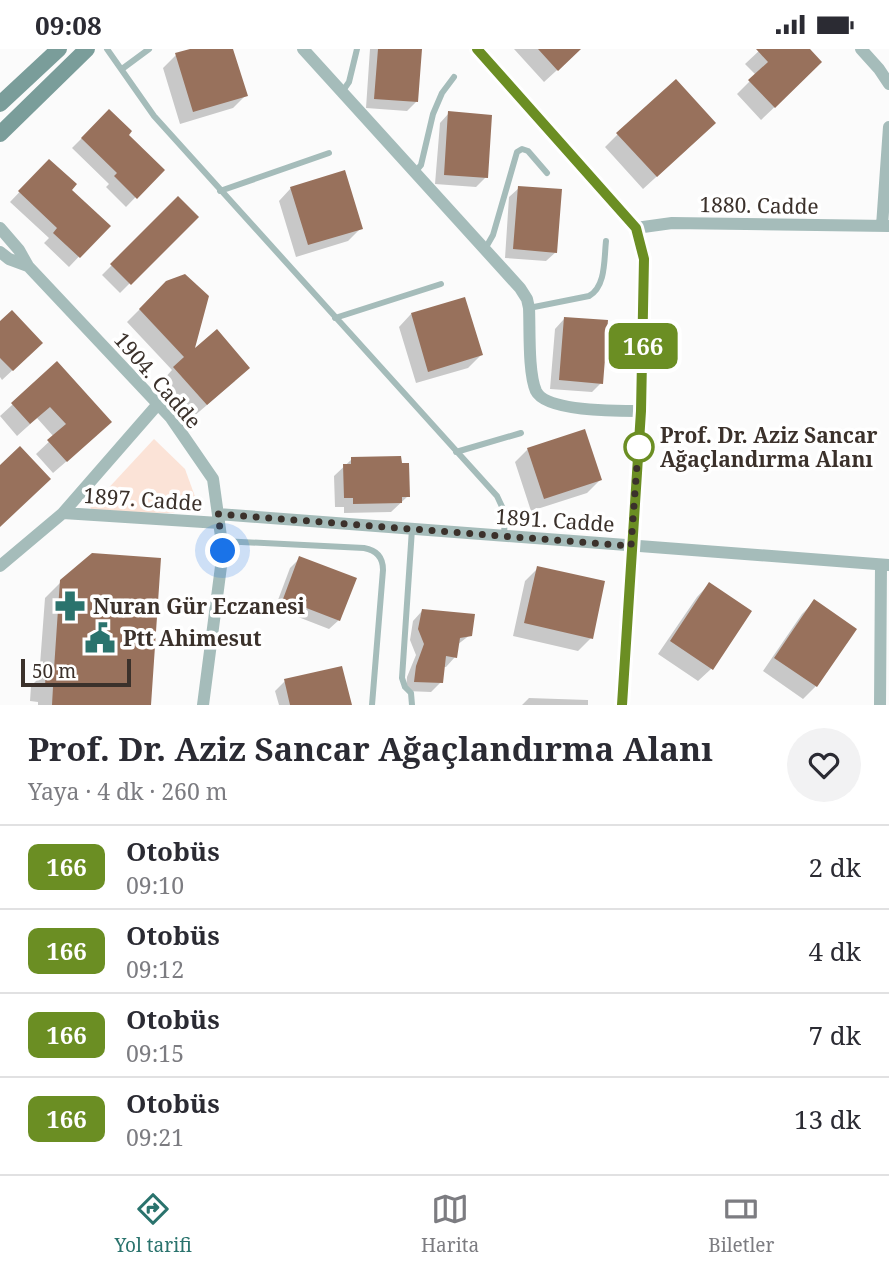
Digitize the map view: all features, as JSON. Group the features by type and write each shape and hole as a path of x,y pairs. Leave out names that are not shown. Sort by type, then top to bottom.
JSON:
{"main road":[{"path":"0,104 59,49"},
{"path":"0,134 87,49"}],"street":[{"path":"303,49 520,288 529,308 533,376 541,398 559,405 641,411"},
{"path":"477,49 636,228 644,259 641,411 622,705"},
{"path":"861,49 889,83"},
{"path":"885,226 889,127"},
{"name":"1880. Cadde","path":"636,228 672,223 885,226"},
{"name":"1904. Cadde","path":"0,228 19,250 28,266 171,418 213,479 223,551 203,705"},
{"name":"1904. Cadde","path":"0,252 9,259 28,266"},
{"path":"63,513 158,404"},
{"name":"1897. Cadde","path":"0,566 63,513 218,519"},
{"name":"1891. Cadde","path":"218,519 412,529 885,565"},
{"path":"880,705 885,565"}],"lane":[{"path":"107,49 154,116 497,496 505,513 504,536"},
{"path":"122,69 149,49"},
{"path":"342,92 349,82 357,49"},
{"path":"415,172 421,165 437,103 454,77"},
{"path":"485,249 493,235 517,152 522,149 528,151 547,173"},
{"path":"220,191 329,153"},
{"path":"529,308 589,296 596,292 600,283 606,241"},
{"path":"335,318 441,284"},
{"path":"456,452 521,433"},
{"path":"412,529 402,678 413,697 412,705"},
{"path":"221,541 364,548 377,553 383,570 372,705"}],"shaded area":[{"path":"154,439 185,469 197,502 173,513 96,512 90,508"}],"building":[{"path":"190,49 233,49 248,96 193,112 175,53"},
{"path":"378,49 422,49 418,102 374,99"},
{"path":"538,49 581,49 558,71"},
{"path":"756,49 810,49 822,62 775,108 748,80 768,62"},
{"path":"676,79 716,123 657,177 616,133"},
{"path":"109,109 132,131 129,135 165,170 137,199 114,176 117,173 81,138"},
{"path":"448,111 492,115 488,178 444,175"},
{"path":"49,159 77,184 72,190 111,226 80,258 53,233 57,228 18,191"},
{"path":"345,170 363,229 308,245 290,187"},
{"path":"518,186 562,189 557,253 513,249"},
{"path":"178,196 199,217 131,285 110,264"},
{"path":"185,274 209,296 195,348 217,329 250,368 207,405 173,367 184,357 139,309 166,281"},
{"path":"465,297 483,355 428,372 411,313"},
{"path":"12,310 43,343 13,371 0,358 0,321"},
{"path":"564,317 608,320 603,384 559,380"},
{"path":"57,361 112,422 67,462 47,440 66,424 50,407 30,424 11,403"},
{"path":"585,429 602,480 544,499 527,448"},
{"path":"20,446 51,479 0,527 0,465"},
{"path":"401,456 402,463 409,463 410,497 402,497 402,503 353,504 353,498 344,498 343,464 351,464 351,457"},
{"path":"92,553 161,558 151,705 52,705 53,687 45,686 46,669 54,669 60,580"},
{"path":"299,556 357,578 340,621 283,599"},
{"path":"537,566 605,581 593,639 524,623"},
{"path":"709,582 752,611 713,670 670,641"},
{"path":"814,599 857,629 817,687 774,658"},
{"path":"422,609 475,614 472,636 460,638 457,658 446,656 443,683 414,682 416,666 424,644 418,629"},
{"path":"342,666 352,705 290,705 284,679"}],"bus line":[{"name":"166","path":"477,49 636,228 644,259 641,411 622,705"}],"place":[{"name":"Prof. Dr. Aziz Sancar Ağaçlandırma Alanı","path":"639,447"},
{"name":"Nuran Gür Eczanesi","path":"70,606"},
{"name":"Ptt Ahimesut","path":"100,638"}],"route":[{"path":"223,551 218,514 631,546 639,438 639,447"}]}
